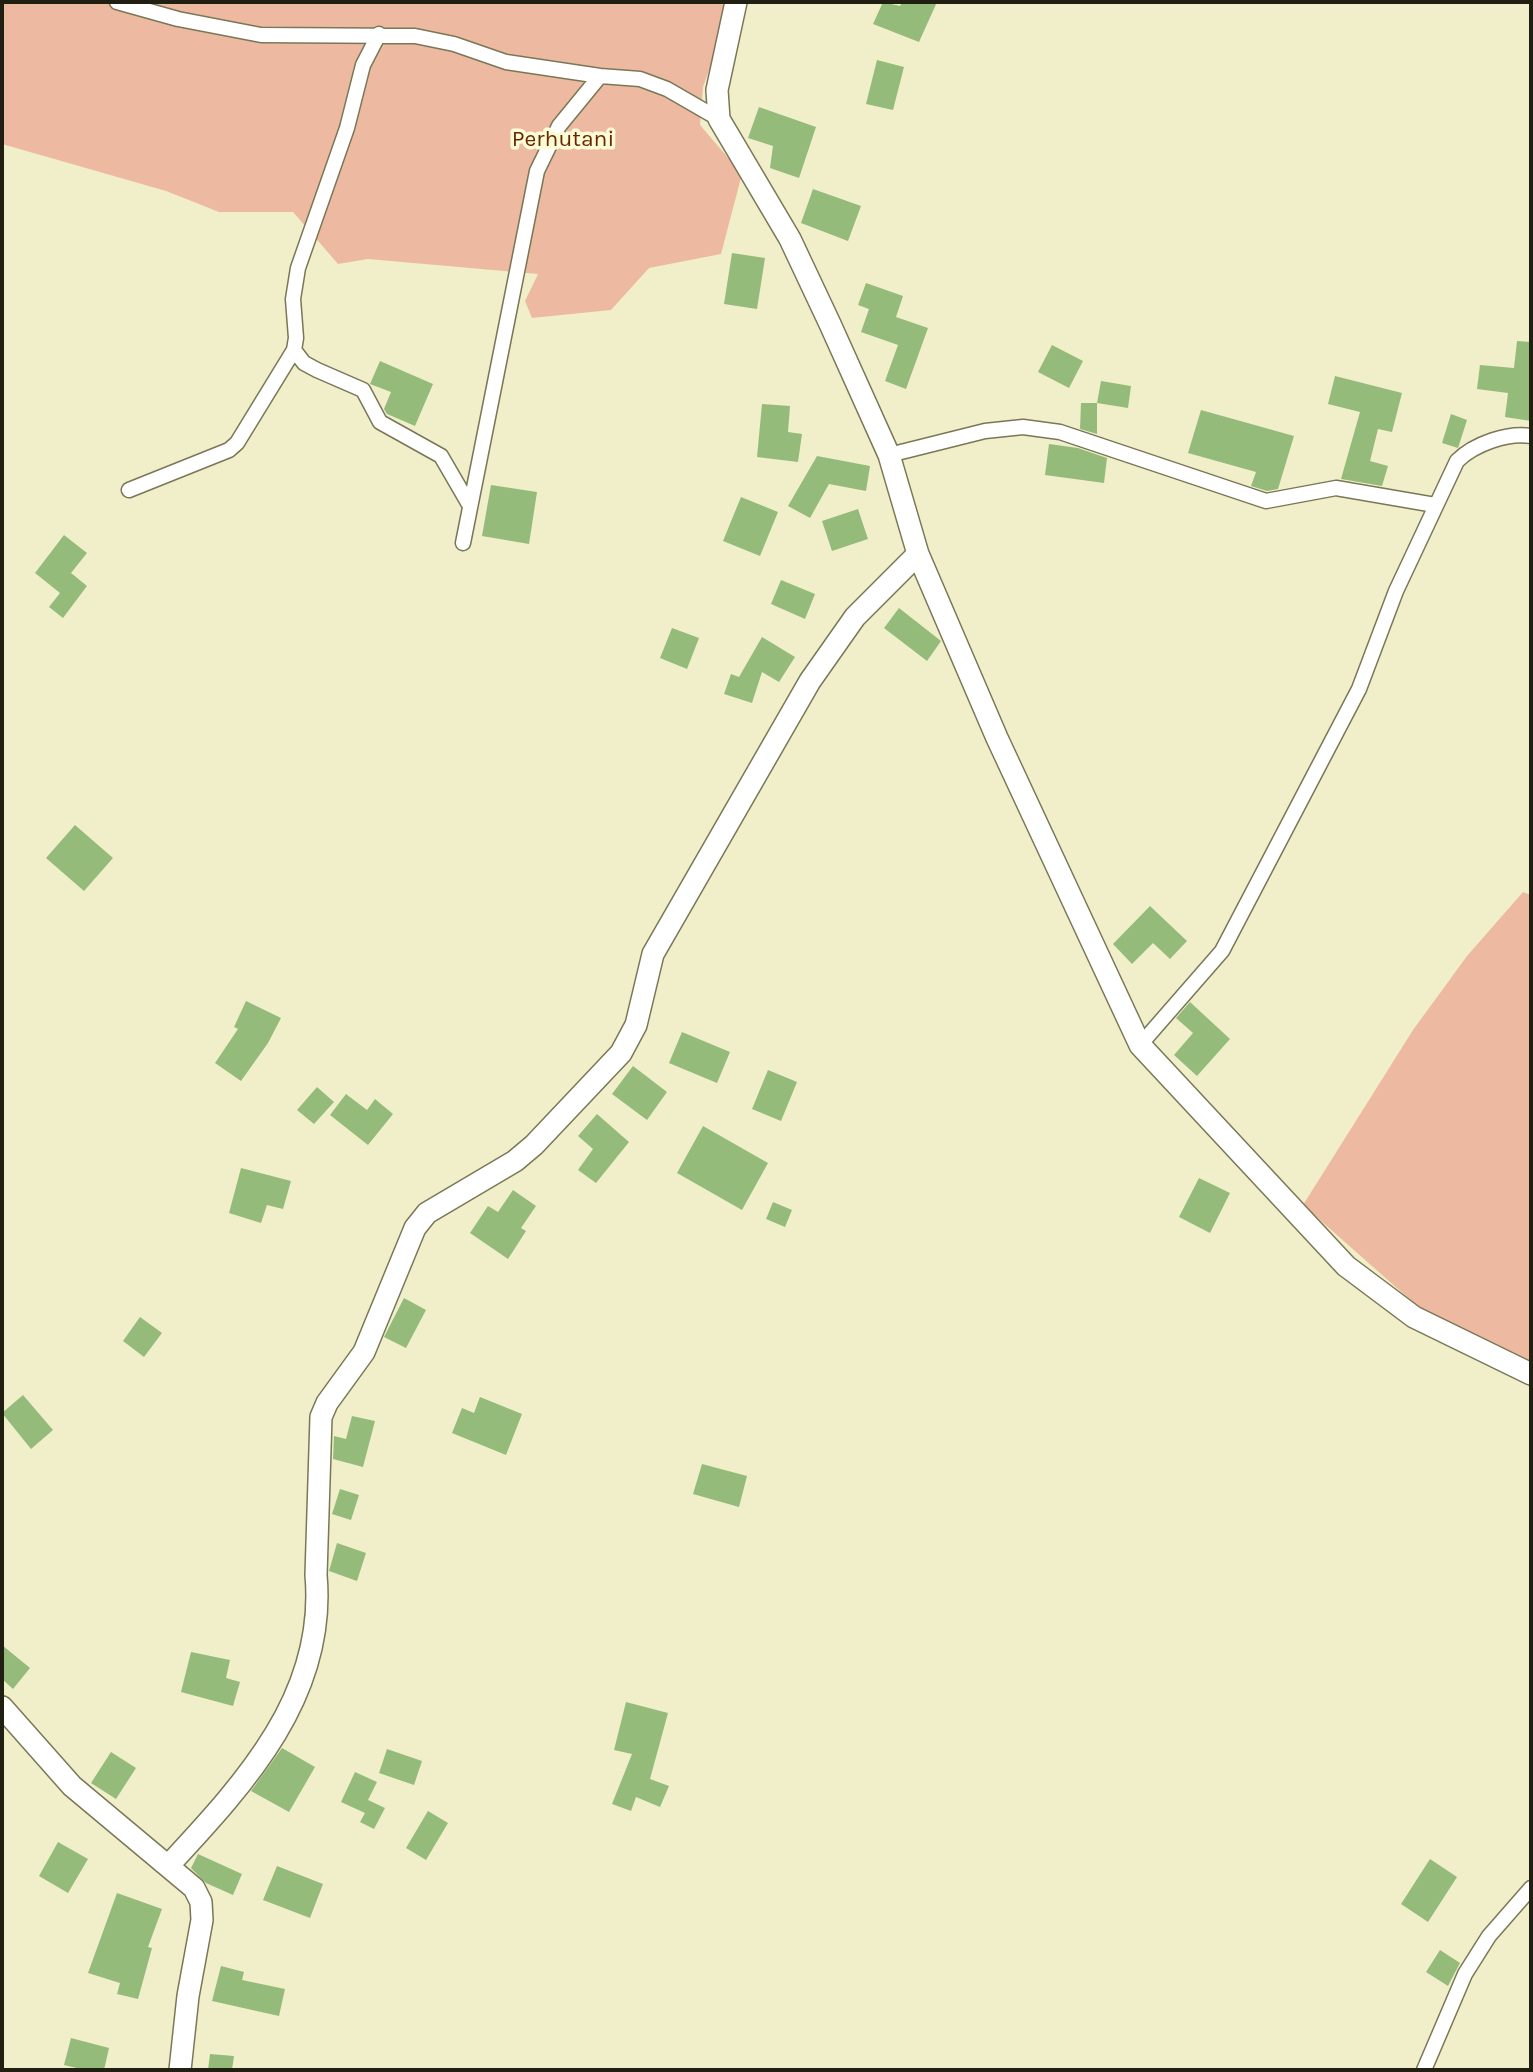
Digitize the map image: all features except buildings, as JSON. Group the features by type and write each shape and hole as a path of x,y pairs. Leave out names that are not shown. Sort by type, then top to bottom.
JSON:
{"street":[{"path":"117,2 178,19 261,35 379,34 433,40 506,62 640,79 719,119"},
{"path":"736,2 717,90 719,119 790,239 889,455 918,554 997,738 1140,1045 1346,1266 1414,1317 1531,1374"},
{"path":"129,490 229,450 237,443 293,350 296,338 293,299 298,268 347,128 363,65 379,34"},
{"path":"463,543 537,171 559,126 600,76"},
{"path":"688,101 717,90"},
{"path":"293,350 317,370 363,390 380,422 441,456 470,506"},
{"path":"889,455 985,431 1023,427 1060,432 1266,501 1336,488 1435,505"},
{"path":"1140,1045 1222,951 1359,689 1396,591 1446,480 1464,454 1509,437 1531,436"},
{"path":"168,1866 242,1786 264,1754 308,1661 316,1633 319,1601 316,1575 321,1417 327,1403 364,1352 415,1228 427,1213 515,1161 534,1145 621,1053 636,1025 653,954 810,681 855,617 918,554"},
{"path":"2,1707 72,1786 194,1888 201,1902 202,1920 188,1996 180,2070"},
{"path":"1424,2070 1465,1974 1489,1936 1531,1888"}],"green space":[{"name":"Perhutani","path":"2,2 729,2 723,32 703,87 700,125 742,174 721,254 649,268 611,310 532,318 525,301 538,274 368,259 338,264 293,212 219,212 166,191 2,144"},
{"path":"1523,892 1531,895 1531,1371 1433,1320 1303,1205 1413,1030 1467,956"}]}
